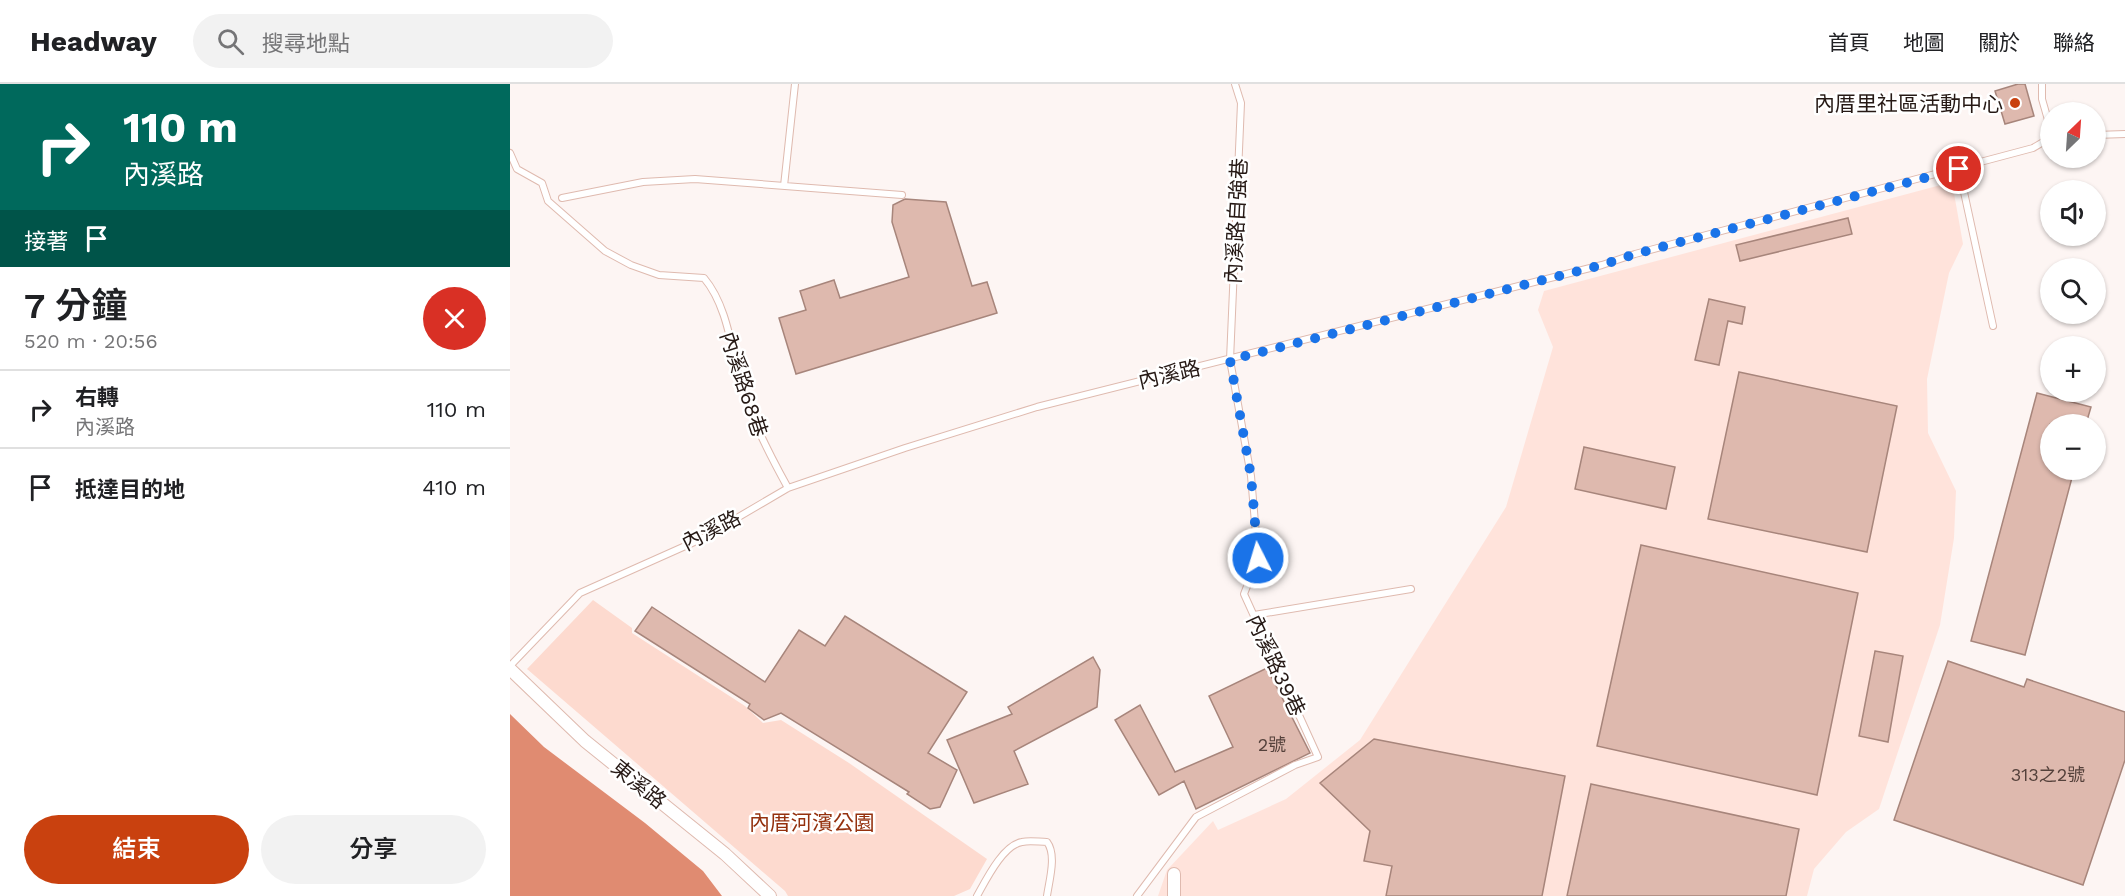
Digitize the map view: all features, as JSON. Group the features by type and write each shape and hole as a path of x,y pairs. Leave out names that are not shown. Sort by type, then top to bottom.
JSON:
{"street":[{"name":"東溪路","path":"510,667 585,741 725,854 770,896"},
{"path":"1174,874 1174,896"}],"lane":[{"path":"784,186 795,84"},
{"name":"內溪路自強巷","path":"1230,360 1241,103 1235,84"},
{"path":"2042,84 2043,102"},
{"path":"2106,135 2125,134"},
{"name":"內溪路","path":"510,667 579,592 701,539 788,488 905,448 1037,407 1602,265 1635,254 1959,169 2033,148 2040,144"},
{"name":"內溪路68巷","path":"510,153 517,170 542,183 548,201 604,251 631,265 659,275 704,278 715,291 745,399 764,445 788,488"},
{"path":"1959,169 1993,327"},
{"path":"562,198 643,182 695,179 902,195"},
{"name":"內溪路39巷","path":"1137,896 1196,817 1295,765 1318,757 1244,594 1258,558 1251,476 1230,360"},
{"path":"1254,615 1411,590"},
{"path":"977,896 1002,856 1011,846 1022,842 1047,842 1050,846 1047,896"}],"shaded area":[{"path":"1952,182 1963,244 1949,273 1927,379 1928,433 1956,491 1954,538 1940,625 1879,809 1846,832 1814,869 1807,896 1158,896 1167,870 1213,821 1218,830 1286,799 1360,740 1506,507 1553,347 1538,310 1544,291"},
{"path":"510,714 544,747 645,823 703,871 722,896 510,896"}],"green space":[{"name":"內厝河濱公園","path":"593,600 632,628 632,633 745,706 763,723 781,720 849,763 987,859 970,889 954,896 788,896 785,891 527,669"}],"building":[{"name":"內厝里社區活動中心","path":"2025,84 2034,116 2005,124 1995,91"},
{"path":"905,199 946,202 972,286 987,282 997,313 796,374 779,318 806,310 800,291 834,280 840,298 909,277 892,222 893,205"},
{"path":"1848,218 1852,234 1740,261 1736,245"},
{"path":"1709,299 1745,307 1742,324 1728,321 1719,365 1695,360"},
{"path":"1739,372 1897,406 1867,552 1708,519"},
{"path":"2037,393 2040,394 2040,402 2072,402 2091,407 2089,414 2040,414 2040,480 2071,480 2025,655 1971,641"},
{"path":"1584,447 1675,467 1666,509 1575,489"},
{"path":"1641,545 1858,593 1817,795 1597,746"},
{"path":"652,607 765,682 799,630 825,646 845,616 967,692 928,753 957,770 940,807 930,809 907,794 909,792 781,713 764,720 748,708 750,704 635,631"},
{"path":"1875,651 1903,656 1888,742 1859,736"},
{"path":"1093,657 1100,670 1097,707 1014,751 1028,784 974,803 947,740 1012,714 1008,707"},
{"path":"1948,661 2024,687 2027,679 2125,712 2125,760 2083,885 1894,820"},
{"path":"1267,668 1310,753 1196,809 1184,781 1159,795 1115,720 1140,705 1175,772 1233,747 1209,696"},
{"path":"1374,739 1565,776 1542,896 1386,896 1392,866 1364,861 1370,831 1320,783"},
{"path":"1591,784 1799,829 1786,896 1567,896"}],"place":[{"name":"內厝里社區活動中心","path":"2015,103"}],"route":[{"path":"1258,558 1251,476 1230,360 1602,265 1635,254 1959,169"}]}
